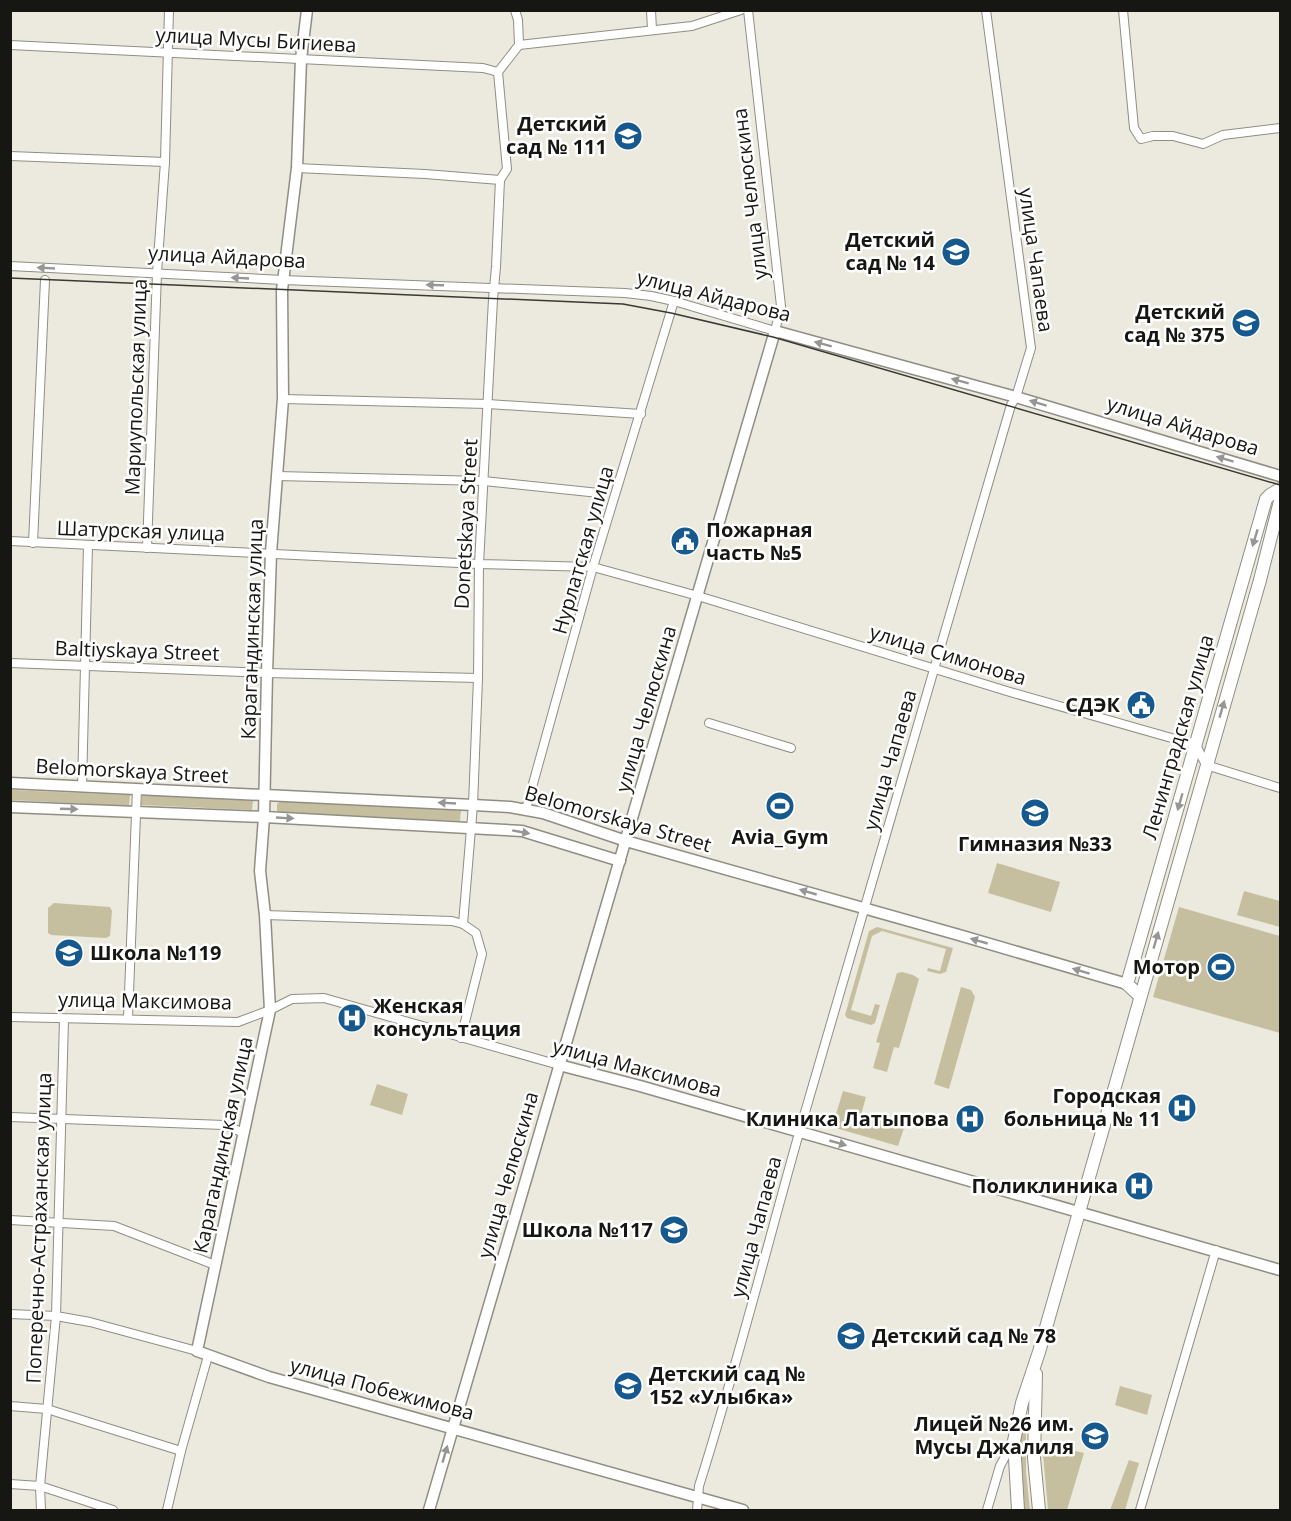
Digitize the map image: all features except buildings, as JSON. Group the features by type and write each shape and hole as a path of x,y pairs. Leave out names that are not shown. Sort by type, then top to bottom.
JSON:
{"main road":[{"name":"Карагандинская улица","path":"197,1351 270,1010 265,915 260,871 264,817 271,553 283,399 283,280 297,168 301,59 307,10"},
{"name":"улица Айдарова","path":"775,331 1016,397 1281,476"},
{"name":"улица Челюскина","path":"429,1510 775,331"},
{"name":"Ленинградская улица","path":"1018,1510 1014,1441 1022,1403 1039,1352 1281,500 1280,489 1266,500 1127,984"},
{"name":"Belomorskaya Street","path":"10,783 526,809 626,841 1127,984"},
{"name":"Belomorskaya Street","path":"10,807 264,817 522,831 620,861"},
{"path":"1127,984 1140,996"},
{"name":"улица Максимова","path":"560,1065 1281,1270"},
{"name":"улица Побежимова","path":"197,1351 270,1377 743,1510"},
{"name":"Ленинградская улица","path":"1039,1352 1034,1430 1036,1494 1039,1510"}],"street":[{"name":"Мариупольская улица","path":"147,548 157,273 165,162 169,10"},
{"path":"498,72 519,45 515,10"},
{"path":"651,10 652,30"},
{"path":"519,45 692,26 741,10"},
{"name":"улица Челюскина","path":"748,10 781,306 775,331"},
{"name":"улица Чапаева","path":"697,1510 698,1497 799,1132 1011,405 1016,397 1031,348 986,10"},
{"path":"1123,10 1134,128 1141,139 1153,136 1173,136 1203,144 1223,135 1281,128"},
{"name":"улица Мусы Бигиева","path":"10,45 483,68 498,72"},
{"name":"Donetskaya Street","path":"463,924 473,805 478,678 479,564 500,180 507,169 498,72"},
{"path":"10,156 165,162"},
{"path":"297,168 500,180"},
{"name":"улица Айдарова","path":"10,266 283,280 625,292 674,301 775,331"},
{"path":"33,543 45,280"},
{"name":"Нурлатская улица","path":"526,809 594,567 674,301"},
{"path":"283,399 488,404 640,414"},
{"path":"277,476 484,481 599,493"},
{"name":"Шатурская улица","path":"10,542 479,564 594,567"},
{"path":"82,787 88,545"},
{"name":"улица Симонова","path":"594,567 698,596 1010,692 1196,745"},
{"name":"Baltiyskaya Street","path":"10,663 478,678"},
{"path":"709,723 791,748"},
{"path":"1196,745 1206,765 1281,788"},
{"path":"128,1019 138,789"},
{"path":"265,915 452,921 463,924 476,933 482,954 461,1038"},
{"name":"улица Максимова","path":"10,1017 238,1022 292,999 324,998 560,1065"},
{"name":"Поперечно-Астраханская улица","path":"41,1510 40,1486 56,1316 64,1019"},
{"path":"10,1117 224,1125 244,1133"},
{"path":"10,1220 114,1226 215,1265"},
{"path":"1140,1510 1216,1250"},
{"name":"улица Побежимова","path":"10,1314 56,1316 90,1322 197,1351"},
{"path":"167,1510 208,1356"},
{"path":"10,1406 47,1409 181,1451"},
{"name":"Ленинградская улица","path":"987,1510 1000,1466 1014,1441"},
{"path":"10,1484 40,1486 114,1510"}],"shaded area":[{"path":"11,790 130,795 129,806 11,800"},
{"path":"142,795 253,800 252,810 141,805"},
{"path":"281,801 461,810 460,821 279,813 277,804"},
{"path":"997,863 1060,882 1051,912 988,893"},
{"path":"1244,891 1280,901 1280,927 1237,915"},
{"path":"54,903 110,907 112,911 110,936 106,938 51,935 48,933 48,908"},
{"name":"Мотор","path":"1179,907 1280,936 1280,1033 1153,997"},
{"path":"877,927 953,948 946,972 940,974 927,971 928,968 940,971 946,949 882,931 872,936 851,1010 871,1016 875,1004 880,1005 875,1023 871,1025 847,1018 845,1015 869,931"},
{"path":"902,972 919,979 899,1048 894,1047 887,1072 873,1068 880,1043 876,1042 897,973"},
{"path":"961,987 971,990 975,997 949,1089 934,1084"},
{"path":"377,1084 408,1094 402,1115 370,1105"},
{"path":"843,1091 866,1097 861,1115 904,1128 898,1146 832,1127"},
{"path":"1120,1386 1152,1395 1147,1415 1115,1405"},
{"path":"1024,1419 1030,1510 1023,1510 1019,1446"},
{"path":"1042,1443 1084,1453 1067,1510 1048,1510"},
{"path":"1129,1460 1139,1463 1125,1510 1110,1510"}],"tram line":[{"path":"10,278 623,304 773,337 1280,485"}],"place":[{"name":"Детский сад № 111","path":"628,136"},
{"name":"Детский сад № 14","path":"956,252"},
{"name":"Детский сад № 375","path":"1246,323"},
{"name":"Пожарная часть №5","path":"685,541"},
{"name":"СДЭК","path":"1141,705"},
{"name":"Avia_Gym","path":"780,806"},
{"name":"Гимназия №33","path":"1035,813"},
{"name":"Школа №119","path":"69,953"},
{"name":"Мотор","path":"1221,967"},
{"name":"Женская консультация","path":"352,1018"},
{"name":"Городская больница № 11","path":"1182,1108"},
{"name":"Клиника Латыпова","path":"970,1119"},
{"name":"Поликлиника","path":"1139,1186"},
{"name":"Школа №117","path":"674,1230"},
{"name":"Детский сад № 78","path":"851,1336"},
{"name":"Детский сад № 152 «Улыбка»","path":"628,1386"},
{"name":"Лицей №26 им. Мусы Джалиля","path":"1095,1436"}]}
